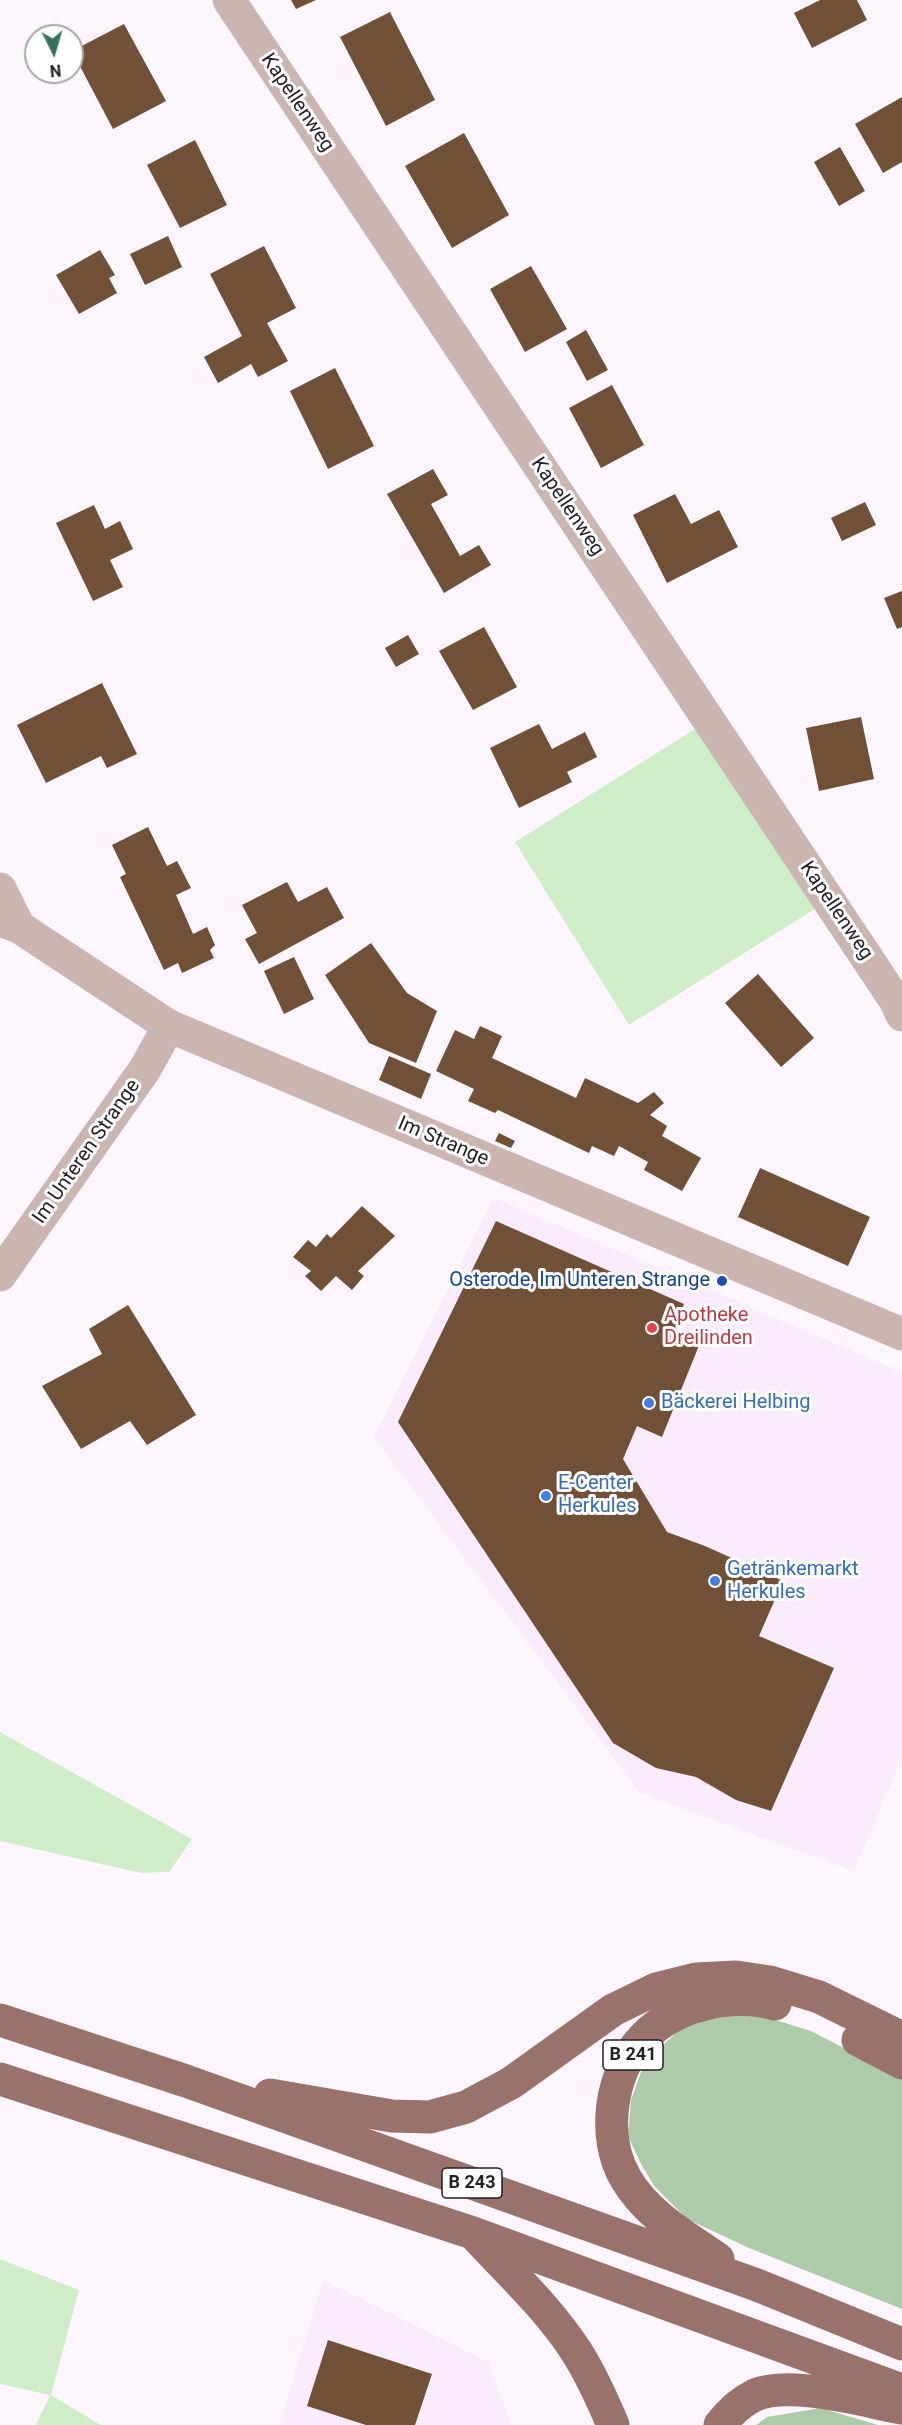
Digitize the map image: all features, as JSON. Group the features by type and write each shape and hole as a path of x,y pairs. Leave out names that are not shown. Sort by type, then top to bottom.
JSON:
{"highway":[{"path":"186,2081 393,2116 430,2117 466,2107 511,2083 613,2010 656,1989 696,1979 736,1977 780,1985 819,1997 902,2038"},
{"name":"B 241","path":"902,2063 811,2015 771,2003 737,2000 702,2004 670,2019 643,2039 627,2064 612,2096 612,2138 624,2177 637,2195 663,2222 757,2285 902,2344"},
{"name":"B 243","path":"0,2020 186,2081 757,2285"},
{"name":"B 243","path":"0,2079 473,2233 902,2390"},
{"path":"473,2233 550,2316 575,2350 594,2382 613,2425"},
{"path":"720,2425 729,2412 756,2395 790,2389 902,2408"}],"street":[{"name":"Kapellenweg","path":"229,0 895,1000 902,1015"},
{"path":"0,889 10,924"},
{"name":"Im Strange","path":"10,924 169,1026 902,1334"},
{"name":"Im Unteren Strange","path":"0,1275 145,1069 169,1026"}],"shaded area":[{"path":"494,1198 902,1372 902,1757 854,1871 640,1793 374,1437"},
{"path":"323,2280 488,2362 511,2425 280,2425"}],"green space":[{"path":"703,724 818,907 629,1025 515,842"},
{"path":"0,1732 192,1839 169,1872 141,1873 0,1841"},
{"path":"736,2015 769,2018 811,2031 902,2078 902,2309 749,2248 687,2219 655,2187 642,2166 628,2136 631,2100 641,2072 658,2050 678,2031 706,2020"},
{"path":"0,2259 79,2290 51,2395 101,2425 36,2425 50,2395 0,2384"},
{"path":"821,2408 878,2425 756,2425 767,2417"}],"building":[{"path":"291,0 316,0 296,9"},
{"path":"820,0 857,0 867,20 812,48 794,13"},
{"path":"390,12 435,100 386,126 340,37"},
{"path":"124,24 166,101 113,129 84,74 84,45"},
{"path":"902,97 902,162 883,173 855,124"},
{"path":"464,133 509,215 452,248 405,166"},
{"path":"195,140 227,205 180,228 147,165"},
{"path":"840,147 865,191 839,206 814,162"},
{"path":"168,236 182,267 145,285 130,254"},
{"path":"264,246 296,308 267,323 288,361 258,377 251,364 218,383 204,357 242,336 210,274"},
{"path":"100,250 115,275 109,278 117,293 79,314 56,275"},
{"path":"531,266 567,329 525,352 490,289"},
{"path":"586,330 608,370 587,381 566,342"},
{"path":"335,368 374,446 328,469 290,391"},
{"path":"612,385 644,445 601,468 569,408"},
{"path":"433,469 448,495 431,504 460,556 479,545 491,565 444,593 387,494"},
{"path":"675,494 691,524 719,510 738,547 667,583 633,515"},
{"path":"865,502 876,525 842,541 831,518"},
{"path":"94,505 105,529 120,521 133,549 110,560 123,587 93,601 56,523"},
{"path":"902,591 902,627 897,629 884,598"},
{"path":"484,627 517,687 473,710 439,651"},
{"path":"408,635 419,654 396,667 385,648"},
{"path":"102,683 137,754 107,768 101,756 46,783 17,725"},
{"path":"861,717 874,779 819,791 806,728"},
{"path":"539,724 552,749 585,732 597,757 567,772 572,782 519,808 490,748"},
{"path":"148,827 167,866 177,861 191,888 176,895 193,934 207,927 215,945 210,950 214,958 182,973 178,963 164,970 120,877 126,874 112,845"},
{"path":"287,882 298,902 327,887 344,918 259,964 245,939 257,933 242,905"},
{"path":"371,943 407,993 437,1011 416,1063 369,1043 325,975"},
{"path":"294,957 314,999 284,1014 264,971"},
{"path":"758,974 814,1038 781,1067 725,1003"},
{"path":"480,1026 502,1036 492,1058 576,1098 585,1078 638,1103 654,1092 664,1103 650,1115 667,1126 662,1136 701,1158 682,1191 644,1170 648,1162 619,1146 614,1156 592,1146 589,1153 498,1110 495,1113 468,1101 474,1089 436,1071 455,1030 474,1039"},
{"path":"389,1056 431,1074 421,1099 379,1080"},
{"path":"499,1133 515,1141 511,1148 495,1141"},
{"path":"760,1168 870,1217 848,1266 738,1217"},
{"path":"362,1206 395,1236 358,1271 364,1276 352,1290 336,1276 321,1291 305,1276 311,1271 293,1257 308,1240 316,1247 327,1234 331,1238"},
{"name":"E-Center Herkules","path":"496,1221 684,1304 674,1332 700,1343 662,1437 637,1426 623,1459 667,1532 705,1546 783,1581 759,1636 834,1668 771,1811 736,1800 696,1777 656,1768 613,1743 398,1422"},
{"path":"128,1305 196,1415 147,1445 130,1421 81,1449 42,1386 102,1354 89,1329"},
{"path":"328,2340 432,2374 415,2425 366,2425 307,2406"}],"place":[{"name":"Osterode, Im Unteren Strange","path":"722,1281"},
{"name":"Apotheke Dreilinden","path":"652,1328"},
{"name":"Bäckerei Helbing","path":"649,1403"},
{"name":"E-Center Herkules","path":"546,1496"},
{"name":"Getränkemarkt Herkules","path":"715,1581"}]}
